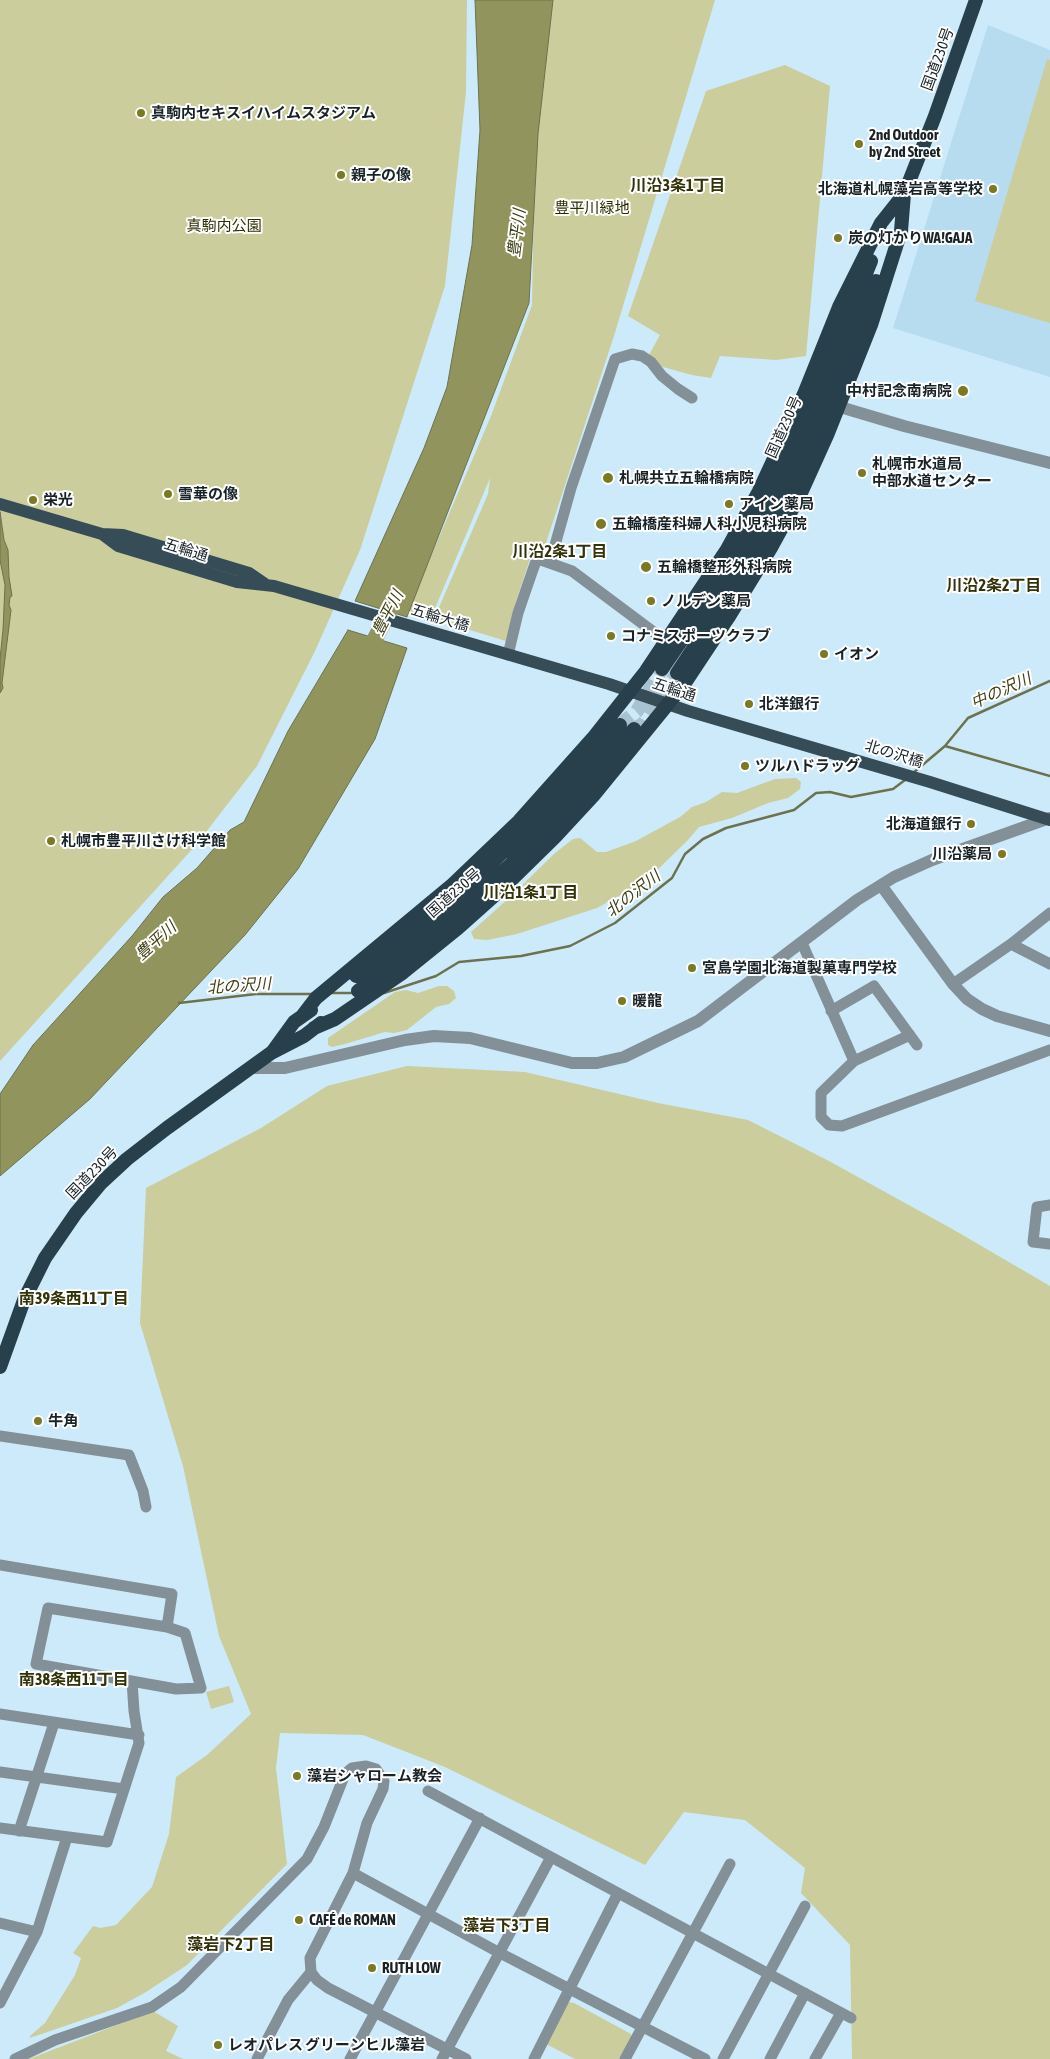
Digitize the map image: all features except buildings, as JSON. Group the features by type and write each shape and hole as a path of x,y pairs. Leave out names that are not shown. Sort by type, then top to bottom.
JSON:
{"highway":[{"name":"国道230号","path":"662,668 711,597 748,536 781,474 808,416 878,246 897,212 935,116 976,0"},
{"path":"345,1007 401,974 489,902 555,837 614,772 685,683 723,626 772,546 800,495 840,407 871,325 901,231 904,194"},
{"path":"309,1010 316,998 451,886 519,821 569,766 667,642 726,551 759,491 804,394 839,307 881,223 904,194"},
{"name":"国道230号","path":"676,673 736,582 806,452 889,250 897,226 897,212"},
{"name":"国道230号","path":"272,1053 294,1022 453,899 527,829 578,775 620,725"},
{"name":"国道230号","path":"0,1367 24,1300 38,1270 52,1247 89,1198 115,1170 144,1145 272,1053 304,1036 345,1007 436,930 479,893 536,839 588,783 634,729"}],"main road":[{"name":"五輪通","path":"0,504 102,534 123,535 240,570 249,573 265,584 294,592"},
{"name":"五輪大橋","path":"294,592 491,650"},
{"name":"五輪通","path":"491,650 609,684 667,705 848,757"},
{"name":"北の沢橋","path":"848,757 1049,819"}],"street":[{"path":"550,563 571,488 615,359 632,354 642,356 651,362 662,376 692,398"},
{"path":"840,407 908,427 1050,463"},
{"path":"508,655 518,613 536,561 550,563 572,571 667,642"},
{"path":"251,1068 285,1068 405,1040 434,1036 470,1038 572,1063 611,1061 634,1054 698,1021 857,900 881,885 924,863 1049,819"},
{"path":"881,885 953,984 967,1000 997,1016 1050,1031"},
{"path":"953,984 1011,944 1050,913"},
{"path":"802,943 854,1061"},
{"path":"1011,944 1050,964"},
{"path":"831,1011 874,986 914,1040 854,1061 821,1093 821,1117 829,1125 842,1126 1050,1050"},
{"path":"1050,1205 1037,1207 1033,1242 1050,1244"},
{"path":"0,1436 129,1455 143,1490 146,1508"},
{"path":"0,1565 172,1594 167,1627"},
{"path":"48,1608 167,1627 185,1633 201,1688 176,1689 132,1681 36,1664 48,1608"},
{"path":"0,1828 107,1842 139,1743 132,1681"},
{"path":"0,1714 138,1735"},
{"path":"19,1831 54,1722"},
{"path":"15,2059 55,2040 152,2006 181,1987 307,1859 324,1827 345,1774 352,1768 366,1766 376,1770 384,1781 383,1789 367,1823 353,1873 310,1958 310,1972 288,2000 257,2059"},
{"path":"0,1772 124,1789"},
{"path":"428,1791 846,2015 815,2059"},
{"path":"350,2059 480,1818"},
{"path":"0,2002 37,1932 67,1837"},
{"path":"445,2054 498,1952 551,1857"},
{"path":"625,2059 730,1864"},
{"path":"353,1873 498,1952 705,2059"},
{"path":"534,2059 618,1893"},
{"path":"723,2059 805,1906"},
{"path":"0,1923 37,1932"},
{"path":"310,1972 328,1988 445,2054 466,2059"},
{"path":"770,2059 805,1993"}],"shaded area":[{"name":"北海道札幌藻岩高等学校","path":"988,25 1050,50 1050,377 893,328"}],"green space":[{"name":"真駒内公園","path":"0,0 467,0 466,92 445,286 360,550 315,651 257,766 196,845 0,1061"},
{"name":"豊平川緑地","path":"526,0 715,0 614,336 543,552 533,550 516,601 506,641 434,619 488,494 490,478 430,620 407,612 491,416 532,305 534,192 536,189 523,90"},
{"path":"1047,59 1050,60 1050,323 975,301"},
{"path":"785,65 830,86 806,356 776,360 720,356 711,378 663,367 649,355 660,335 628,316 706,91"},
{"path":"796,778 801,782 800,789 788,798 768,803 732,818 699,827 647,880 597,908 517,934 487,940 474,939 471,932 555,853 573,839 580,838 597,852 606,852 636,841 680,817 692,807 706,802 722,792 737,793 775,779"},
{"path":"439,986 447,986 454,991 456,998 449,1004 436,1007 407,1030 394,1033 385,1032 332,1047 328,1045 328,1038 395,992 406,990 418,993"},
{"path":"407,1066 525,1072 658,1103 748,1120 829,1161 1050,1286 1050,2059 852,2059 850,1945 801,1893 805,1868 745,1820 684,1812 645,1865 445,1767 363,1735 280,1733 276,1768 287,1864 187,1965 146,1992 117,2008 30,2038 45,2023 75,1975 81,1958 73,1953 93,1926 100,1928 116,1925 152,1887 169,1834 176,1777 207,1755 251,1714 219,1636 183,1466 140,1323 146,1188 261,1128 327,1086"},
{"path":"229,1686 234,1702 211,1709 206,1692"},
{"path":"568,2002 574,2003 631,2034 632,2038 619,2059 575,2059 546,2044"},
{"path":"153,2011 178,2026 166,2051 183,2059 29,2059"}],"water":[{"path":"475,0 553,0 538,134 529,303 407,617 355,601 424,448 447,387 472,245 480,130"},
{"path":"0,512 4,540 8,550 12,596 10,597 9,605 11,610 2,683 3,688 0,693 0,659 5,585 0,560"},
{"path":"348,630 407,648 375,739 298,869 245,935 90,1099 0,1176 0,1094 33,1045 132,936 163,897 197,868 230,830 244,822 288,731"}],"waterway":[{"name":"豊平川","path":"365,658 393,604"},
{"name":"中の沢川","path":"913,773 945,746 968,718 1050,681"},
{"name":"北の沢川","path":"945,746 1050,776"},
{"name":"北の沢川","path":"384,993 436,976 459,962 521,956 570,946 615,923 672,878 685,854 703,839 726,828 794,810 816,793 830,792 851,797 893,789 905,780"},
{"name":"北の沢川","path":"331,993 353,993"},
{"name":"北の沢川","path":"179,1003 256,994 313,994"}],"tunnel":[{"path":"620,725 637,711 662,669"},
{"path":"634,729 643,724 677,673"}],"place":[{"name":"真駒内セキスイハイムスタジアム","path":"141,113"},
{"name":"2nd Outdoor by 2nd Street","path":"859,144"},
{"name":"親子の像","path":"341,175"},
{"name":"北海道札幌藻岩高等学校","path":"993,189"},
{"name":"炭の灯かりWA!GAJA","path":"838,238"},
{"name":"中村記念南病院","path":"963,391"},
{"name":"札幌市水道局 中部水道センター","path":"862,473"},
{"name":"札幌共立五輪橋病院","path":"608,478"},
{"name":"雪華の像","path":"168,494"},
{"name":"栄光","path":"33,500"},
{"name":"アイン薬局","path":"729,504"},
{"name":"五輪橋産科婦人科小児科病院","path":"601,524"},
{"name":"五輪橋整形外科病院","path":"646,567"},
{"name":"ノルデン薬局","path":"651,601"},
{"name":"コナミスポーツクラブ","path":"611,636"},
{"name":"イオン","path":"824,654"},
{"name":"北洋銀行","path":"749,704"},
{"name":"ツルハドラッグ","path":"745,766"},
{"name":"北海道銀行","path":"971,824"},
{"name":"札幌市豊平川さけ科学館","path":"51,841"},
{"name":"川沿薬局","path":"1002,854"},
{"name":"宮島学園北海道製菓専門学校","path":"692,968"},
{"name":"暖龍","path":"622,1001"},
{"name":"牛角","path":"38,1421"},
{"name":"藻岩シャローム教会","path":"297,1776"},
{"name":"CAFÉ de ROMAN","path":"299,1920"},
{"name":"RUTH LOW","path":"372,1968"},
{"name":"レオパレス グリーンヒル藻岩","path":"218,2045"}],"district":[{"name":"川沿3条1丁目","path":"678,186"},
{"name":"川沿2条1丁目","path":"560,552"},
{"name":"川沿2条2丁目","path":"994,586"},
{"name":"川沿1条1丁目","path":"531,893"},
{"name":"南39条西11丁目","path":"74,1299"},
{"name":"南38条西11丁目","path":"74,1680"},
{"name":"藻岩下3丁目","path":"507,1926"},
{"name":"藻岩下2丁目","path":"231,1945"}]}
